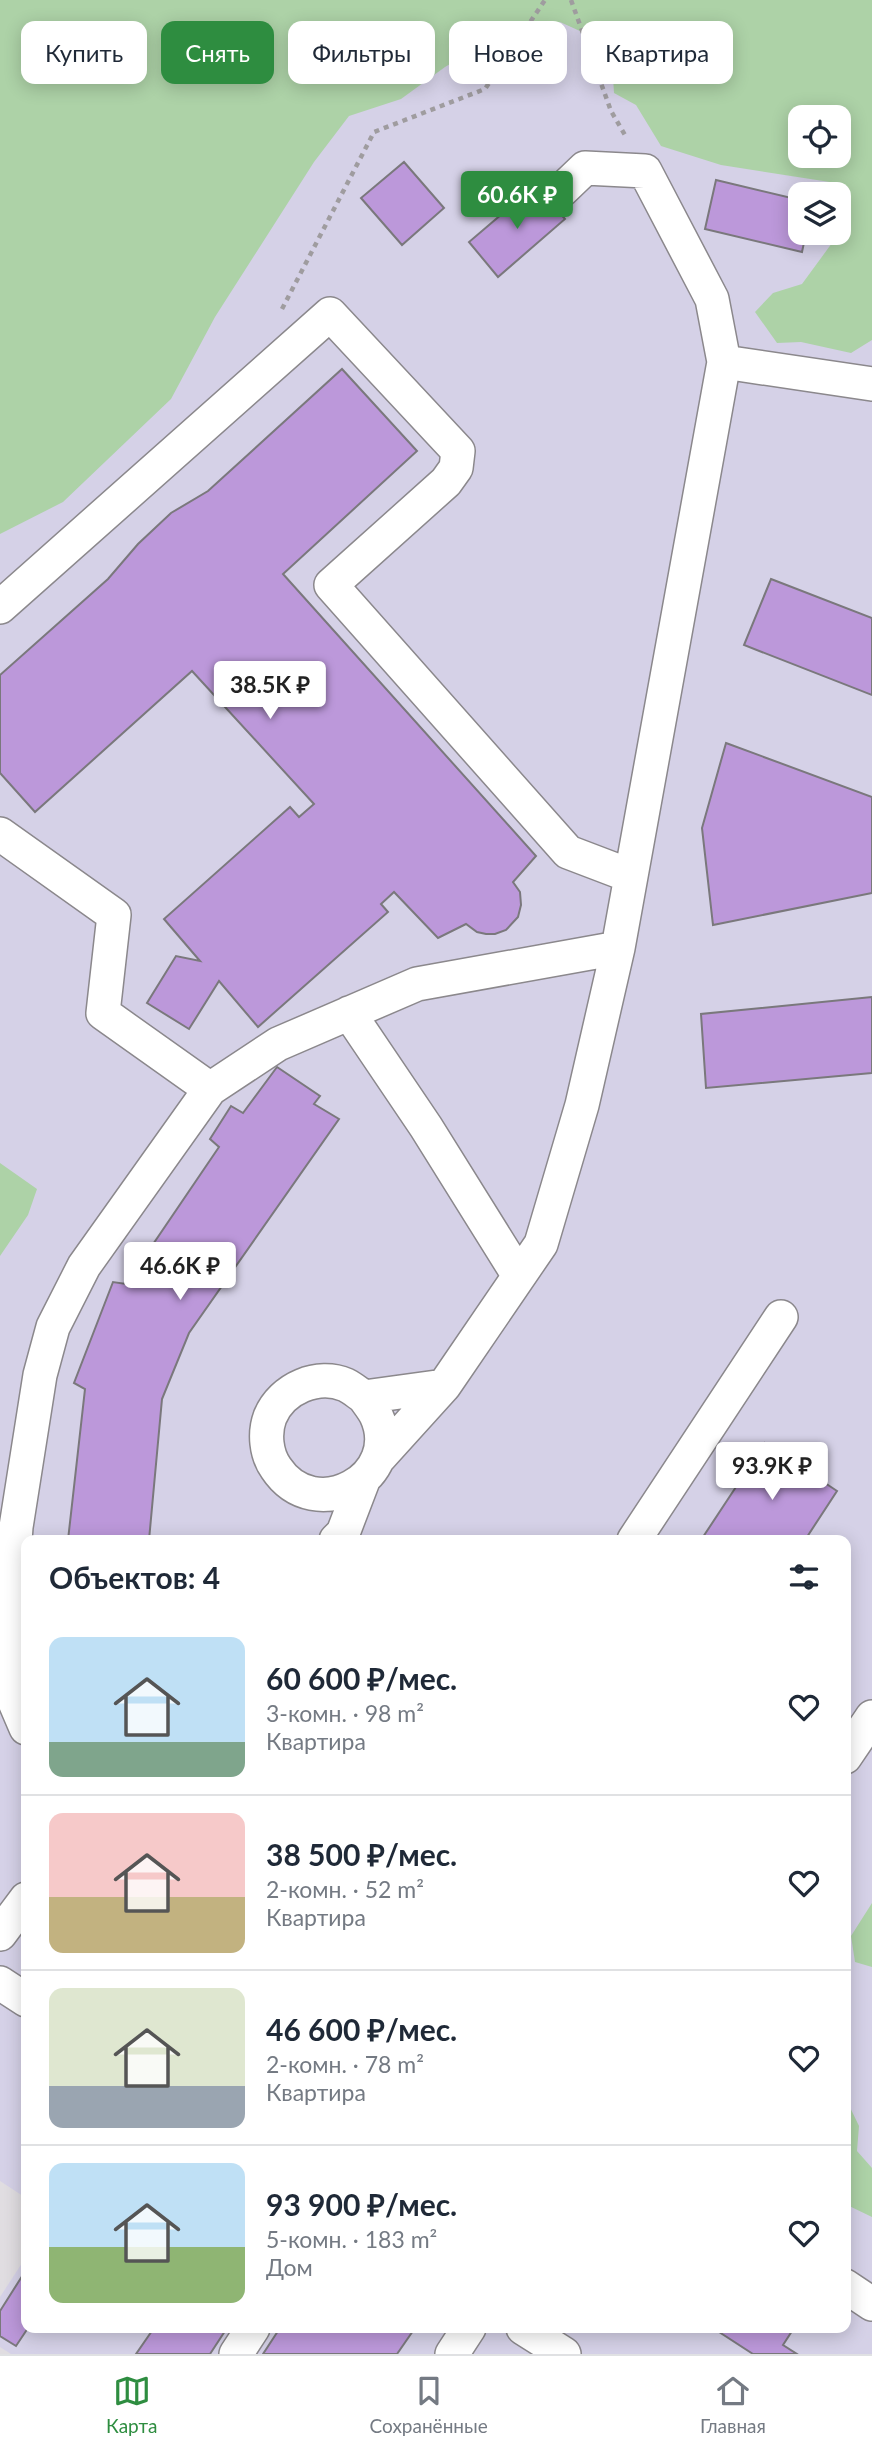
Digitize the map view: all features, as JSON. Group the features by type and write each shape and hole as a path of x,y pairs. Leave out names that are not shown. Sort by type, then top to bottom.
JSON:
{"lane":[{"path":"345,1535 371,1469 381,1438 377,1416 364,1397 346,1385 323,1380 301,1385 292,1391 283,1398 271,1417 266,1438 271,1461 283,1479 302,1492 324,1496 346,1491 371,1469 444,1386 541,1244 582,1105 618,948 724,362 712,299 645,171 585,168 562,190"},
{"path":"0,607 330,314 458,451 456,468 446,482 331,585 568,852 631,876"},
{"path":"724,362 872,384"},
{"path":"0,834 114,915 103,1013 210,1089"},
{"path":"21,1716 5,1679 16,1527 40,1375 53,1327 84,1266 210,1089 278,1044 417,984 618,948"},
{"path":"349,1013 426,1128 519,1276"},
{"path":"637,1535 781,1317"},
{"path":"364,1397 444,1386"},
{"path":"324,1496 343,1535"},
{"path":"851,1747 872,1717"},
{"path":"0,1934 21,1906"},
{"path":"0,1983 21,1997"},
{"path":"851,2290 872,2304"},
{"path":"236,2354 250,2333"},
{"path":"452,2354 466,2333"},
{"path":"531,2333 564,2354"}],"path":[{"path":"280,312 374,132 485,89 545,0"},
{"path":"571,0 611,111 645,171"}],"shaded area":[{"path":"0,0 872,0 872,2354 11,2354 0,2347 0,2297 21,2265 21,2333 851,2333 851,1535 21,1535 21,2195 0,2181"}],"green space":[{"path":"0,0 872,0 872,340 851,353 801,342 777,343 755,312 773,293 802,284 831,245 851,245 851,182 830,182 721,165 661,146 636,105 614,93 613,84 733,84 733,21 581,21 581,31 567,25 567,21 449,21 449,65 435,74 435,21 288,21 288,84 422,84 401,99 349,116 314,162 215,317 171,399 63,502 0,534"},
{"path":"0,1163 37,1189 28,1215 0,1256"},
{"path":"872,1903 872,1967 855,1962 851,1936"},
{"path":"851,2109 859,2126 857,2151 872,2168 872,2217 851,2207"}],"building":[{"path":"404,162 444,208 402,245 361,198"},
{"path":"716,180 788,197 788,245 803,245 802,252 705,229"},
{"path":"536,185 565,219 498,277 469,242"},
{"path":"342,369 417,451 283,574 536,856 513,882 520,892 521,905 518,917 506,930 486,934 477,932 466,924 438,938 394,892 381,904 388,912 258,1027 219,981 189,1029 147,1003 176,956 200,961 164,919 290,807 299,817 314,804 192,671 35,812 0,773 0,675 108,579 138,544 171,513 208,491"},
{"path":"771,579 872,618 872,695 744,645"},
{"path":"726,743 872,797 872,893 713,925 702,828"},
{"path":"872,997 872,1073 706,1088 701,1014"},
{"path":"277,1067 320,1096 314,1104 339,1119 189,1333 162,1399 149,1535 69,1535 85,1389 74,1383 113,1282 126,1284 219,1147 210,1139 231,1106 243,1113"},
{"path":"765,1443 837,1491 808,1535 704,1535"},
{"path":"21,2278 21,2333 25,2333 16,2346 0,2336 0,2311"},
{"path":"151,2333 224,2333 210,2354 136,2354"},
{"path":"277,2333 412,2333 397,2354 263,2354"},
{"path":"721,2333 791,2333 783,2345 797,2354 753,2354"}]}
